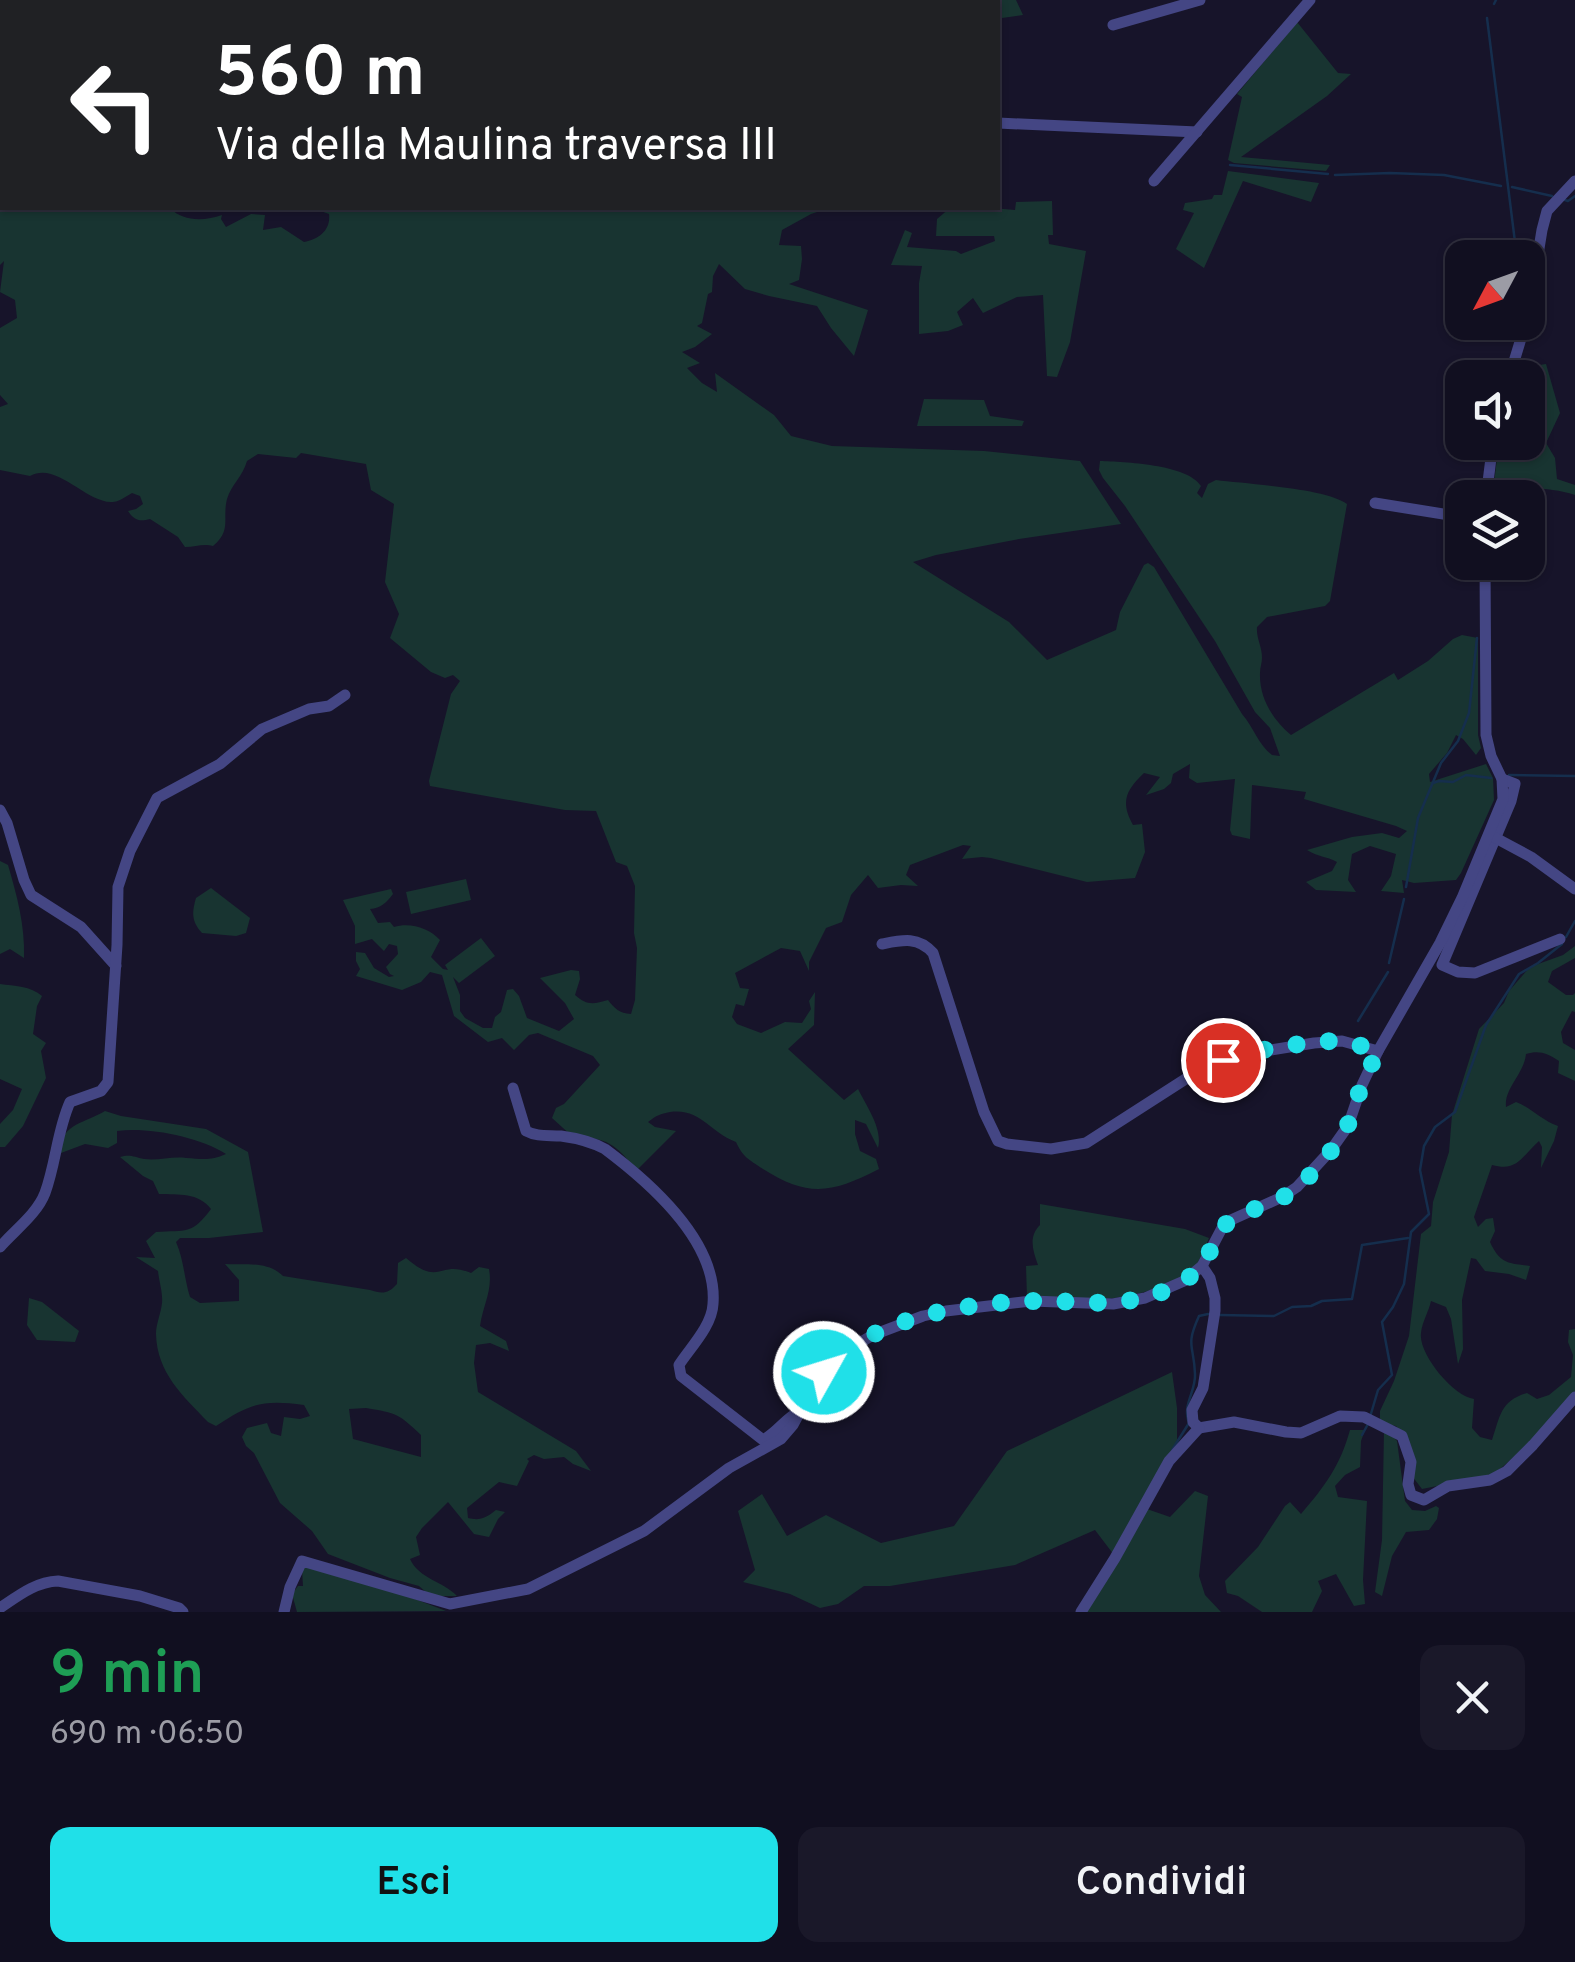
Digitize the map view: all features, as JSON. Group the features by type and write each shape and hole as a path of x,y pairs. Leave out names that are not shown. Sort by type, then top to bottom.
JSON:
{"street":[{"path":"1113,25 1200,0"},
{"path":"1154,180 1310,0"},
{"path":"1000,123 1197,132"},
{"path":"1540,240 1548,211 1575,181"},
{"path":"1375,504 1445,514"},
{"path":"1485,580 1486,735 1502,778 1503,799 1493,836 1442,966 1475,973 1560,939"},
{"path":"0,1247 45,1195 70,1102 101,1090 108,1082 118,888 130,852 157,798 220,764 262,729 309,709 329,706 345,696"},
{"path":"0,810 31,895 81,927 116,966"},
{"path":"1493,836 1575,889"},
{"path":"284,1612 302,1561 450,1604 528,1590 644,1531 729,1468 781,1439 837,1356 894,1326 946,1310 1012,1303 1112,1304 1145,1298 1184,1282 1202,1266 1222,1228 1282,1198 1332,1150 1348,1126 1378,1051 1440,943 1493,836"},
{"path":"882,944 910,940 927,946 933,953 984,1112 998,1141 1007,1144 1051,1149 1086,1143 1198,1071 1240,1055 1342,1041 1378,1051"},
{"path":"513,1088 526,1130 600,1146 662,1198 691,1234 710,1276 713,1304 701,1332 678,1365 681,1376 763,1440 802,1410"},
{"path":"1199,1428 1193,1422 1192,1410 1203,1388 1216,1298 1202,1266"},
{"path":"1081,1612 1170,1461 1199,1428 1234,1422 1302,1433 1340,1416 1364,1417 1402,1436 1411,1462 1411,1495 1424,1500 1448,1486 1490,1480 1506,1470 1575,1397"},
{"path":"0,1608 31,1588 58,1580 140,1596 183,1612"}],"green space":[{"path":"1000,0 1016,0 1023,15 1002,18"},
{"path":"1297,22 1338,73 1351,74 1327,96 1241,157 1330,165 1326,171 1234,163 1228,160 1242,97 1237,94"},
{"path":"1228,171 1319,183 1311,202 1243,181 1204,268 1176,249 1194,213 1183,210 1185,203 1222,195"},
{"path":"1052,201 1053,235 1048,235 1049,244 1086,251 1070,342 1057,377 1047,376 1043,295 1017,297 983,313 973,298 957,312 963,325 919,334 922,266 891,265 905,230 912,233 907,247 961,254 995,241 994,236 936,236 937,219 948,210 1015,210 1016,202"},
{"path":"0,210 173,210 194,219 222,215 226,227 251,214 265,215 263,230 281,227 304,242 319,236 328,225 329,214 318,210 823,210 782,230 779,245 801,246 799,280 789,284 868,310 854,356 817,306 745,289 719,264 702,323 697,326 712,334 682,352 700,363 687,368 702,383 717,392 715,373 774,415 791,436 832,446 984,451 1080,461 1121,524 1019,539 913,562 1009,622 1047,660 1116,630 1120,612 1148,563 1272,755 1280,756 1270,728 1255,712 1215,641 1103,478 1100,461 1183,473 1201,486 1197,493 1202,498 1208,484 1216,480 1304,490 1347,504 1330,601 1325,606 1267,617 1257,627 1262,654 1260,682 1268,708 1291,735 1394,673 1398,680 1453,639 1462,635 1478,638 1481,748 1476,755 1456,735 1429,774 1430,782 1486,764 1493,778 1494,800 1456,880 1402,880 1404,893 1381,891 1391,876 1396,854 1370,846 1352,854 1348,880 1356,892 1316,890 1306,882 1332,871 1337,862 1307,850 1382,833 1399,838 1407,831 1304,799 1306,792 1252,785 1250,839 1232,835 1235,779 1197,783 1189,778 1190,764 1173,774 1164,789 1146,795 1160,777 1144,773 1129,791 1127,810 1133,825 1142,824 1145,852 1135,878 1087,882 991,858 962,859 971,846 963,845 910,865 906,875 918,886 878,888 868,875 851,895 842,922 826,928 809,962 809,971 800,951 781,948 735,973 740,988 749,989 744,1006 736,1004 732,1017 737,1024 761,1033 785,1022 802,1023 815,992 814,1025 788,1049 844,1100 858,1089 876,1126 878,1148 866,1124 855,1120 855,1134 860,1151 876,1159 879,1169 834,1187 794,1185 753,1163 736,1142 697,1117 670,1112 648,1122 676,1131 636,1171 610,1144 573,1137 552,1118 556,1108 600,1065 593,1056 538,1033 529,1035 514,1050 502,1038 488,1042 454,1016 442,975 430,972 421,982 402,990 356,976 360,969 356,952 365,953 374,968 394,976 386,967 398,954 397,946 389,944 384,951 372,939 355,944 355,926 343,900 391,889 393,894 386,902 370,909 378,923 419,927 436,936 440,940 431,957 443,969 448,970 445,965 481,938 495,956 459,983 453,977 460,995 460,1011 483,1028 492,1028 507,990 513,989 527,1018 559,1031 574,1019 565,1003 540,978 571,970 579,971 575,995 579,999 591,1003 608,1000 618,1010 631,1014 637,948 635,886 627,866 616,862 596,811 565,810 430,786 451,694 460,681 453,675 445,678 431,672 390,638 399,614 385,582 394,504 371,490 366,464 301,453 296,458 258,454 247,461 229,494 219,540 213,546 185,547 178,537 150,519 137,520 130,514 128,511 143,504 140,496 132,493 111,502 50,474 30,476 0,470 0,407 8,404 0,395 0,328 17,318 15,300 0,292 4,261 0,265"},
{"path":"1546,364 1560,413 1546,443 1555,458 1557,479 1575,485 1575,495 1545,489 1545,480 1494,480 1497,460 1545,460"},
{"path":"924,399 984,400 990,416 1024,421 1022,426 917,426"},
{"path":"0,861 8,865 17,899 24,958 10,949 0,954"},
{"path":"466,879 471,900 411,914 406,892"},
{"path":"211,888 250,918 246,933 236,936 202,933 198,929 193,916 196,898"},
{"path":"1575,946 1575,958 1552,971 1548,982 1566,995 1575,993 1575,1012 1572,1011 1561,1032 1563,1043 1575,1050 1575,1081 1558,1073 1559,1061 1551,1056 1539,1052 1526,1054 1506,1100 1506,1107 1516,1102 1558,1126 1554,1141 1541,1168 1539,1141 1514,1165 1492,1165 1474,1217 1478,1227 1493,1218 1495,1231 1490,1242 1497,1255 1506,1261 1530,1266 1526,1280 1485,1271 1471,1258 1462,1300 1463,1349 1458,1364 1446,1307 1431,1301 1421,1333 1425,1352 1439,1373 1457,1391 1474,1399 1472,1428 1480,1437 1492,1440 1502,1411 1511,1400 1527,1393 1537,1399 1549,1395 1571,1377 1569,1330 1575,1329 1575,1391 1538,1436 1493,1475 1422,1489 1412,1476 1403,1435 1396,1426 1380,1423 1380,1411 1409,1336 1421,1234 1431,1226 1433,1202 1449,1152 1452,1115 1479,1029 1530,967 1563,955"},
{"path":"0,984 28,988 42,996 33,1034 46,1043 41,1051 46,1078 23,1126 5,1147 0,1147 0,1124 13,1110 22,1089 0,1079"},
{"path":"105,1111 206,1129 248,1152 263,1232 180,1238 176,1242 190,1297 200,1303 239,1301 239,1280 225,1264 263,1266 283,1276 381,1292 397,1284 398,1263 406,1258 433,1272 452,1269 471,1273 479,1267 489,1269 489,1291 480,1326 506,1341 509,1351 490,1343 476,1345 478,1392 576,1451 591,1471 564,1457 544,1459 534,1455 527,1459 517,1486 499,1482 467,1508 468,1518 472,1519 496,1510 505,1512 489,1537 474,1534 448,1502 416,1537 420,1555 410,1559 419,1571 457,1596 427,1593 419,1586 328,1554 312,1531 280,1503 242,1437 247,1428 267,1423 271,1433 281,1436 284,1417 310,1416 304,1405 257,1405 216,1426 173,1383 157,1348 162,1299 158,1271 136,1257 155,1258 146,1241 156,1232 188,1230 211,1209 194,1197 159,1194 153,1181 120,1157 206,1159 226,1154 188,1138 130,1130 117,1131 117,1143 108,1148 85,1144 61,1153 61,1143 69,1130","holes":["349,1409 397,1416 421,1435 421,1457 353,1439"]},
{"path":"1040,1204 1185,1229 1209,1238 1193,1270 1169,1284 1106,1299 1027,1298 1026,1266 1038,1265 1033,1239 1040,1225"},
{"path":"29,1298 42,1302 79,1331 75,1342 37,1340 27,1325"},
{"path":"1172,1372 1177,1440 1144,1508 1170,1517 1195,1491 1208,1496 1199,1576 1205,1595 1221,1612 1082,1612 1114,1555 1095,1530 1015,1565 890,1586 864,1586 838,1604 820,1608 790,1594 743,1582 755,1570 738,1511 762,1494 787,1536 826,1515 881,1543 954,1526 1007,1451"},
{"path":"1350,1430 1365,1430 1360,1467 1335,1486 1338,1497 1367,1501 1365,1604 1354,1606 1336,1574 1318,1581 1322,1591 1312,1612 1262,1612 1227,1593 1225,1581 1258,1547 1285,1506 1290,1502 1301,1514 1317,1494 1336,1465"},
{"path":"1384,1431 1397,1441 1405,1501 1412,1510 1439,1508 1429,1530 1406,1532 1392,1556 1382,1596 1375,1592 1382,1540"},
{"path":"322,1563 446,1611 297,1612 292,1594 303,1586 302,1570 307,1564"}],"waterway":[{"path":"1494,4 1496,0"},
{"path":"1487,18 1515,240"},
{"path":"1230,165 1328,174"},
{"path":"1335,175 1444,175 1501,186"},
{"path":"1512,187 1552,196"},
{"path":"1565,200 1575,196"},
{"path":"1406,887 1418,818 1441,763 1458,741 1469,713 1477,638"},
{"path":"1433,783 1453,782 1466,775 1491,778"},
{"path":"1509,775 1575,776"},
{"path":"1389,963 1404,899"},
{"path":"1566,937 1575,921"},
{"path":"1370,1417 1378,1390 1392,1375 1382,1322 1404,1284 1411,1232 1429,1214 1420,1170 1424,1146 1435,1127 1455,1112 1486,1025 1519,974 1562,944"},
{"path":"1358,1021 1388,972"},
{"path":"1220,1315 1274,1316 1292,1307 1352,1299 1362,1245 1408,1238"},
{"path":"1172,1450 1189,1423 1187,1410 1195,1374 1192,1334 1199,1316 1208,1314"},
{"path":"1362,1435 1368,1424"}],"route":[{"path":"824,1372 837,1356 874,1335 946,1310 1031,1301 1112,1304 1145,1298 1184,1282 1202,1266 1222,1228 1248,1211 1282,1198 1303,1182 1332,1150 1348,1126 1378,1051 1342,1041 1223,1060"}]}
